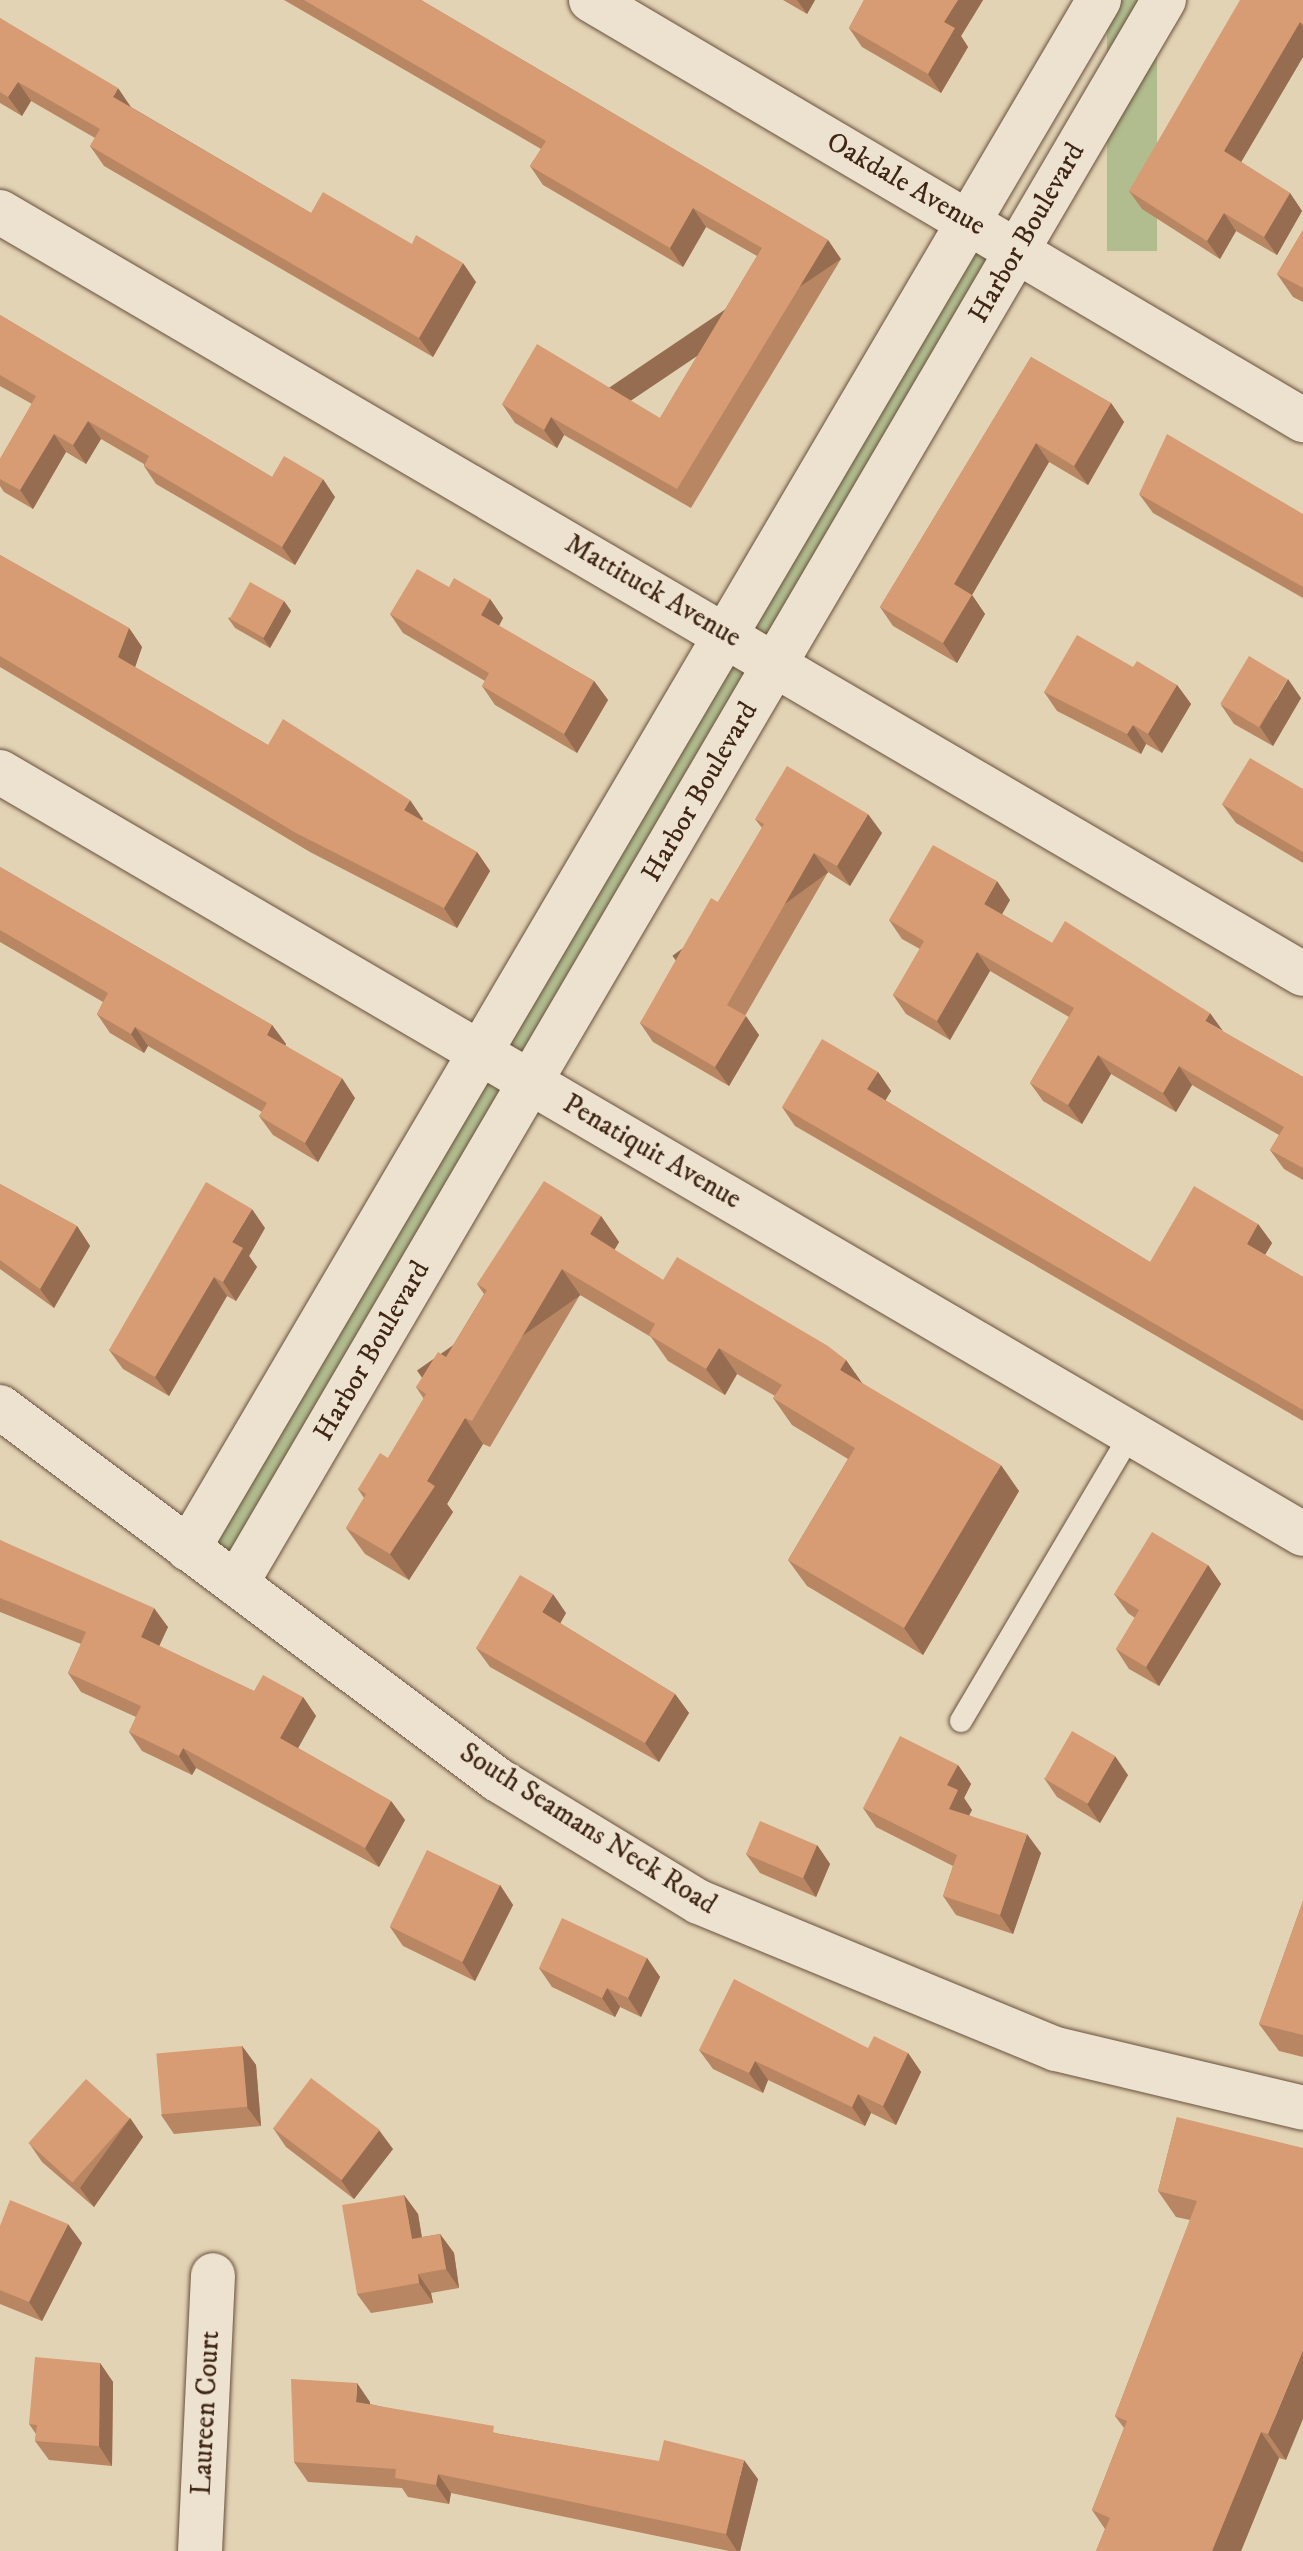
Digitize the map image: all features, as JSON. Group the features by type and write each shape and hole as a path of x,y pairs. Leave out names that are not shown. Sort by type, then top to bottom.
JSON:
{"street":[{"name":"Oakdale Avenue","path":"591,0 1303,420"},
{"name":"Harbor Boulevard","path":"188,1549 1099,0"},
{"name":"Harbor Boulevard","path":"236,1584 1164,0"},
{"name":"Mattituck Avenue","path":"0,212 726,633 1303,974"},
{"name":"Penatiquit Avenue","path":"0,772 1303,1534"},
{"name":"South Seamans Neck Road","path":"0,1407 498,1780 699,1902 1056,2049 1303,2108"},
{"name":"Laureen Court","path":"200,2551 213,2275"}],"lane":[{"path":"961,1721 1131,1433"}],"green space":[{"path":"1107,0 1157,0 1157,251 1107,251"},
{"path":"972,230 1010,252 777,656 739,634"},
{"path":"727,646 764,668 524,1068 487,1045"},
{"path":"481,1066 518,1088 231,1565 195,1543"}],"building":[{"path":"304,0 421,0 828,240 677,489 551,417 544,430 502,404 537,344 660,418 762,248 693,208 670,248 530,166 546,141"},
{"path":"864,0 958,0 944,22 955,28 928,74 849,28"},
{"path":"1240,0 1303,0 1303,24 1300,22 1224,151 1290,193 1264,237 1224,213 1207,241 1129,191"},
{"path":"0,18 118,88 113,97 311,213 323,192 412,244 416,235 463,263 419,338 90,146 100,129 18,82 8,97 0,92"},
{"path":"1303,230 1303,288 1277,274"},
{"path":"0,315 272,477 284,456 323,479 282,547 144,466 149,456 88,421 73,445 54,434 20,490 0,479 0,459 36,396 0,375"},
{"path":"1031,357 1111,403 1074,466 1036,443 954,584 972,595 943,643 880,607"},
{"path":"1167,434 1303,514 1303,587 1139,494"},
{"path":"0,555 129,628 118,657 268,745 283,719 410,800 404,810 477,852 444,908 296,833 0,656"},
{"path":"417,569 449,587 454,578 490,599 481,615 594,681 564,734 482,686 489,673 390,614"},
{"path":"250,582 284,601 264,638 230,619"},
{"path":"1077,635 1133,667 1137,661 1177,685 1148,734 1133,725 1127,734 1044,692"},
{"path":"1249,656 1288,679 1259,727 1220,704"},
{"path":"1250,758 1303,789 1303,852 1222,804"},
{"path":"787,766 868,814 837,866 814,853 727,1005 746,1016 715,1067 640,1023 711,898 718,902 764,824 755,819"},
{"path":"933,845 997,881 984,904 1052,943 1065,921 1210,1013 1205,1021 1303,1077 1303,1168 1270,1150 1284,1127 1179,1066 1163,1093 1098,1055 1068,1105 1030,1083 1074,1008 977,952 937,1021 893,995 924,941 889,920"},
{"path":"0,867 272,1025 267,1035 342,1078 305,1143 259,1116 267,1103 135,1027 131,1034 97,1014 108,993 0,930"},
{"path":"822,1039 878,1072 867,1089 1150,1262 1194,1186 1258,1224 1247,1244 1303,1277 1303,1410 782,1107"},
{"path":"544,1181 601,1216 590,1234 663,1280 677,1257 828,1346 846,1360 840,1370 1001,1465 904,1628 788,1560 855,1448 773,1398 782,1385 719,1348 706,1369 649,1335 655,1324 562,1269 472,1421 465,1418 427,1481 435,1486 390,1554 346,1528 366,1494 358,1489 380,1453 388,1458 426,1394 416,1387 438,1352 446,1357 487,1290 477,1284"},
{"path":"206,1182 252,1209 232,1242 243,1248 223,1282 214,1277 155,1377 109,1350"},
{"path":"0,1184 77,1226 40,1289 0,1260"},
{"path":"1152,1532 1208,1565 1146,1667 1116,1649 1139,1610 1114,1594"},
{"path":"0,1540 154,1608 141,1637 254,1691 263,1675 303,1697 280,1738 391,1801 365,1848 183,1748 179,1756 129,1732 141,1706 68,1673 86,1632 0,1598"},
{"path":"520,1575 553,1594 542,1612 675,1694 645,1743 476,1648"},
{"path":"1072,1731 1115,1756 1088,1804 1044,1779"},
{"path":"900,1736 958,1765 947,1785 958,1790 949,1809 1027,1834 1000,1915 943,1896 957,1855 863,1808"},
{"path":"760,1821 817,1845 803,1878 746,1854"},
{"path":"427,1850 500,1886 463,1962 390,1926"},
{"path":"1303,1901 1303,2035 1259,2024"},
{"path":"562,1918 647,1958 628,1998 607,1988 602,1998 539,1968"},
{"path":"734,1979 868,2048 874,2036 908,2053 883,2106 858,2094 852,2107 755,2061 749,2073 699,2050"},
{"path":"242,2046 247,2107 162,2114 156,2053"},
{"path":"311,2078 380,2130 342,2180 273,2128"},
{"path":"86,2079 130,2118 72,2182 28,2143"},
{"path":"1177,2117 1303,2148 1303,2350 1268,2434 1261,2432 1212,2551 1096,2551 1110,2518 1092,2510 1127,2421 1115,2416 1197,2201 1158,2191"},
{"path":"404,2195 412,2239 440,2234 446,2269 418,2274 419,2283 357,2294 342,2205"},
{"path":"10,2200 68,2224 29,2302 0,2290 0,2226"},
{"path":"35,2357 100,2363 99,2446 35,2441 37,2425 29,2424"},
{"path":"291,2379 357,2383 356,2402 494,2426 493,2433 659,2461 664,2440 744,2460 726,2534 438,2474 436,2485 395,2478 396,2469 294,2462"}]}
